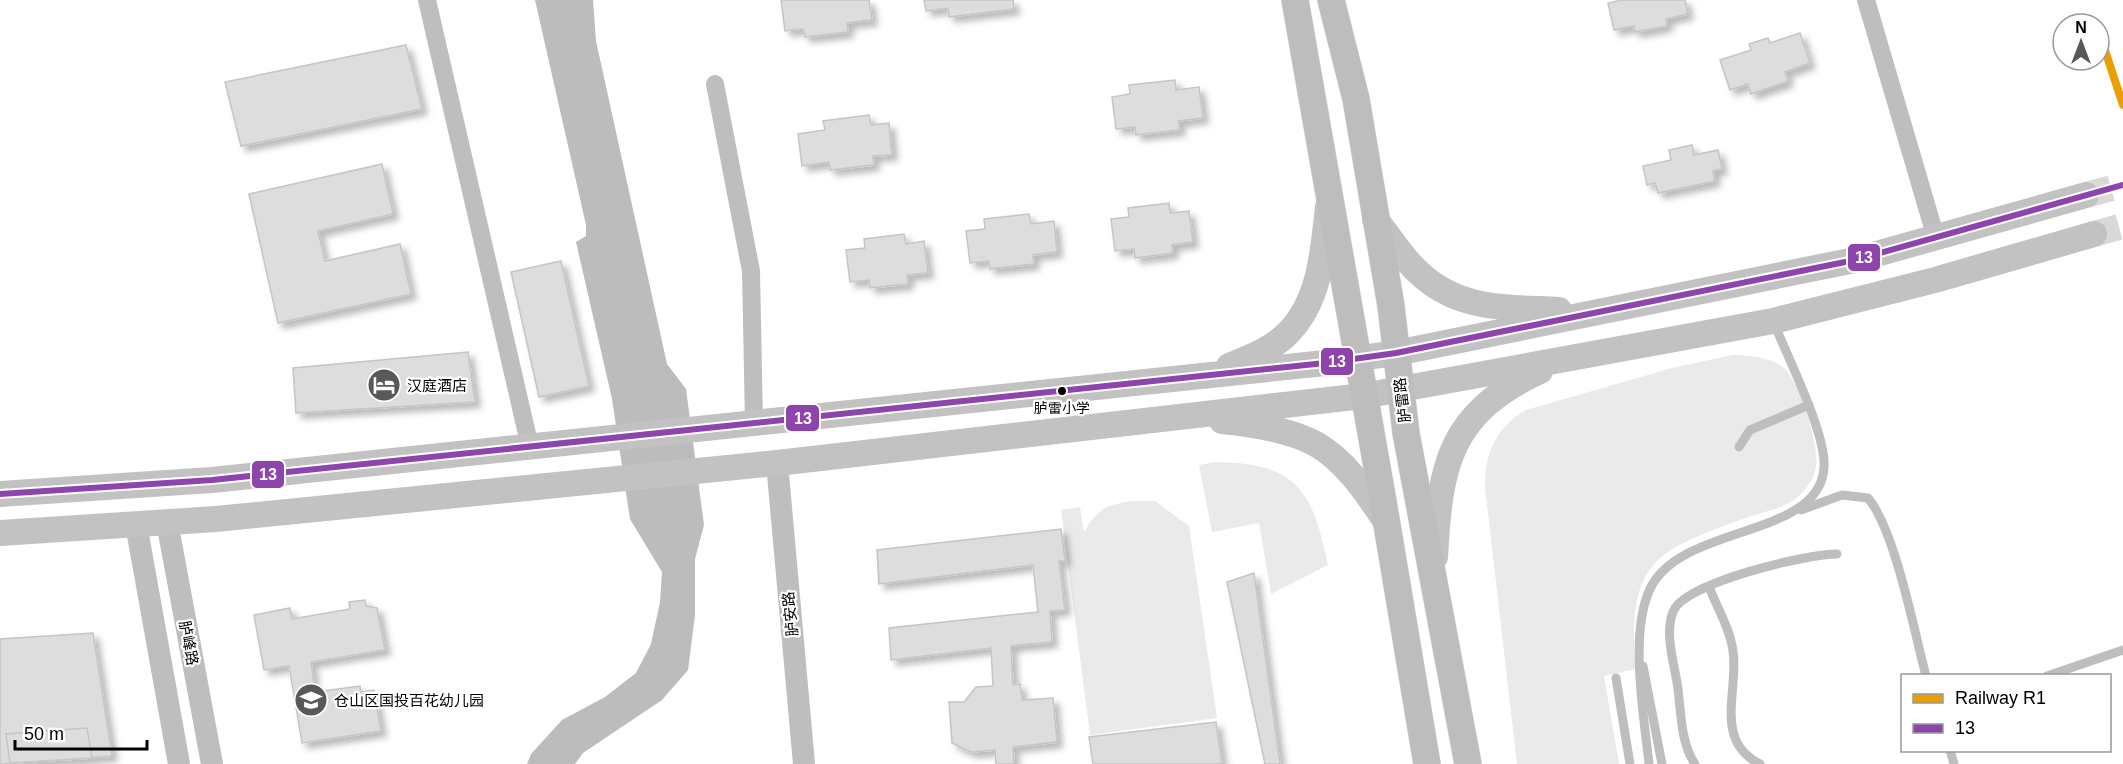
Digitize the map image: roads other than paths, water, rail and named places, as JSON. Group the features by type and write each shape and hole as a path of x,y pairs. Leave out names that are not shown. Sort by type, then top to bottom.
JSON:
{"main road":[{"path":"1295,0 1427,764"},
{"name":"胪雷路","path":"1331,0 1356,99 1391,306 1406,433 1433,587 1468,764"},
{"path":"1210,375 1260,353 1288,333 1301,314 1320,271 1330,194"},
{"path":"0,494 212,480 1358,359 1855,260 2086,195"},
{"path":"1375,219 1414,269 1441,291 1483,306 1599,311"},
{"path":"0,533 167,522 601,481 1363,396 1773,321 1935,280 2094,234"},
{"path":"1433,587 1438,496 1462,431 1474,414 1496,394 1567,358"},
{"path":"1186,417 1235,422 1281,432 1316,444 1346,469 1387,523"}],"street":[{"path":"427,0 530,447"},
{"path":"1866,0 1936,237"},
{"path":"715,84 751,271 754,423"},
{"name":"胪安路","path":"777,463 804,764"},
{"name":"胪峰路","path":"167,522 212,764"},
{"name":"胪峰路","path":"136,524 179,764"}],"lane":[{"path":"1773,321 1809,405 1823,453 1825,469 1813,494 1804,504 1785,516"},
{"path":"1738,447 1750,430 1809,405"},
{"path":"1649,764 1638,672 1644,607 1650,589 1661,573 1685,552 1842,495 1868,498 1882,518 1926,674"},
{"path":"1695,764 1686,745 1669,626 1672,613 1682,598 1709,586 1792,560 1837,554"},
{"path":"1709,586 1733,651 1734,671 1729,707 1734,735 1740,749 1760,764"},
{"path":"2050,674 2123,650"},
{"path":"1641,655 1662,764"},
{"path":"1616,678 1629,764"}],"tunnel":[{"path":"2086,195 2123,185"},
{"path":"2094,234 2123,226"}],"rail line":[{"name":"R1","path":"2111,68 2123,105"}],"place":[{"name":"汉庭酒店","path":"384,385"},
{"name":"胪雷小学","path":"1062,391"},
{"name":"仓山区国投百花幼儿园","path":"311,700"}]}
